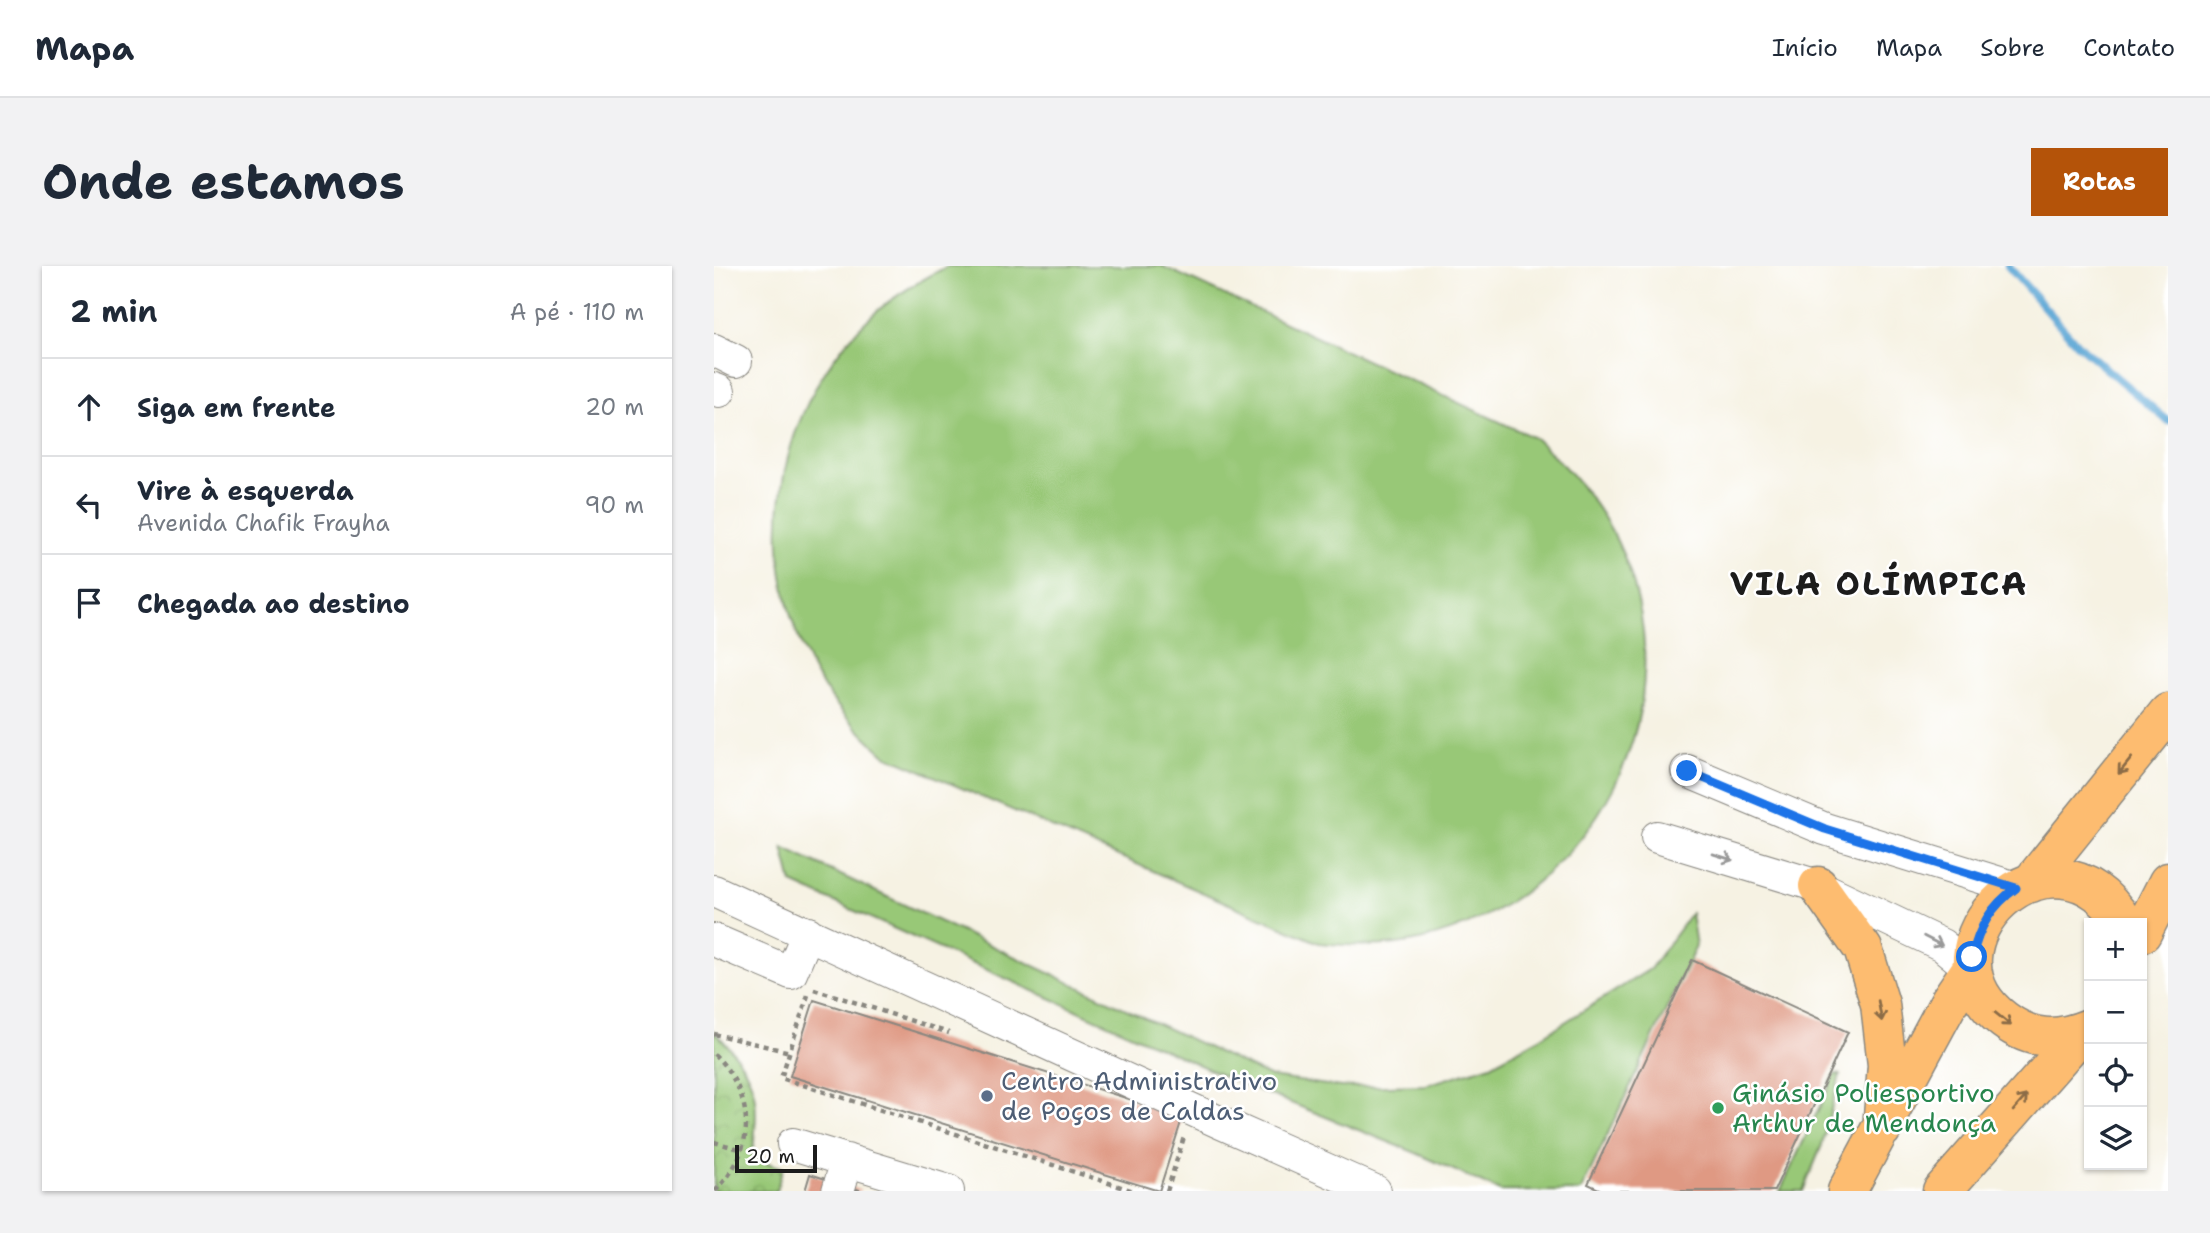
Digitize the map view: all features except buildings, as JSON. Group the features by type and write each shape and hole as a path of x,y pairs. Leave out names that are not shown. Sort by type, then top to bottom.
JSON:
{"main road":[{"path":"2023,886 2168,713"},
{"path":"1847,1191 1970,968 1975,943 1984,920 1999,900 2023,886 2044,879 2069,880 2092,889 2113,906 2120,918"},
{"path":"2147,923 2168,882"},
{"path":"1818,886 1863,949 1877,994 1886,1045 1882,1129"},
{"path":"1970,968 1995,1013 2017,1030 2042,1037 2070,1036 2084,1030"},
{"path":"1942,1191 2084,1031"}],"lane":[{"path":"1687,771 1825,829 2023,886"},
{"path":"1657,837 1818,886 1942,945 1970,968"},
{"path":"714,891 1374,1191"},
{"path":"714,940 791,973 808,933"},
{"path":"793,1144 903,1183"},
{"path":"838,1191 903,1183"}],"path":[{"path":"955,1035 810,987 781,1078 1134,1191"},
{"path":"714,1034 790,1052"},
{"path":"714,1054 741,1091 747,1120 743,1150 729,1177 715,1191"},
{"path":"1167,1191 1188,1126"},
{"path":"971,1140 973,1134"},
{"path":"714,1142 743,1150"}],"green space":[{"path":"948,266 1162,266 1535,438 1570,473 1609,526 1639,604 1644,668 1636,729 1614,787 1580,840 1535,884 1481,918 1407,943 1369,946 1319,943 885,755 875,746 823,686 795,629 783,581 779,532 783,483 795,435 814,390 841,349 884,305"},
{"path":"783,848 1271,1077 1341,1087 1426,1085 1491,1065 1650,969 1691,913 1696,946 1581,1191 1500,1191 1416,1153 1233,1080 792,883"},
{"path":"714,1031 748,1075 753,1089 756,1119 752,1158 783,1168 776,1191 714,1191"},
{"path":"1835,1074 1840,1075 1822,1145 1803,1191 1780,1191"}],"waterway":[{"path":"2008,266 2077,344 2168,421"}],"place":[{"name":"Centro Administrativo de Poços de Caldas","path":"987,1096"},
{"name":"Ginásio Poliesportivo Arthur de Mendonça","path":"1718,1108"}],"district":[{"name":"VILA OLÍMPICA","path":"1879,583"}],"route":[{"path":"1687,771 1825,829 2016,888 1999,900 1984,920 1972,957"}]}
